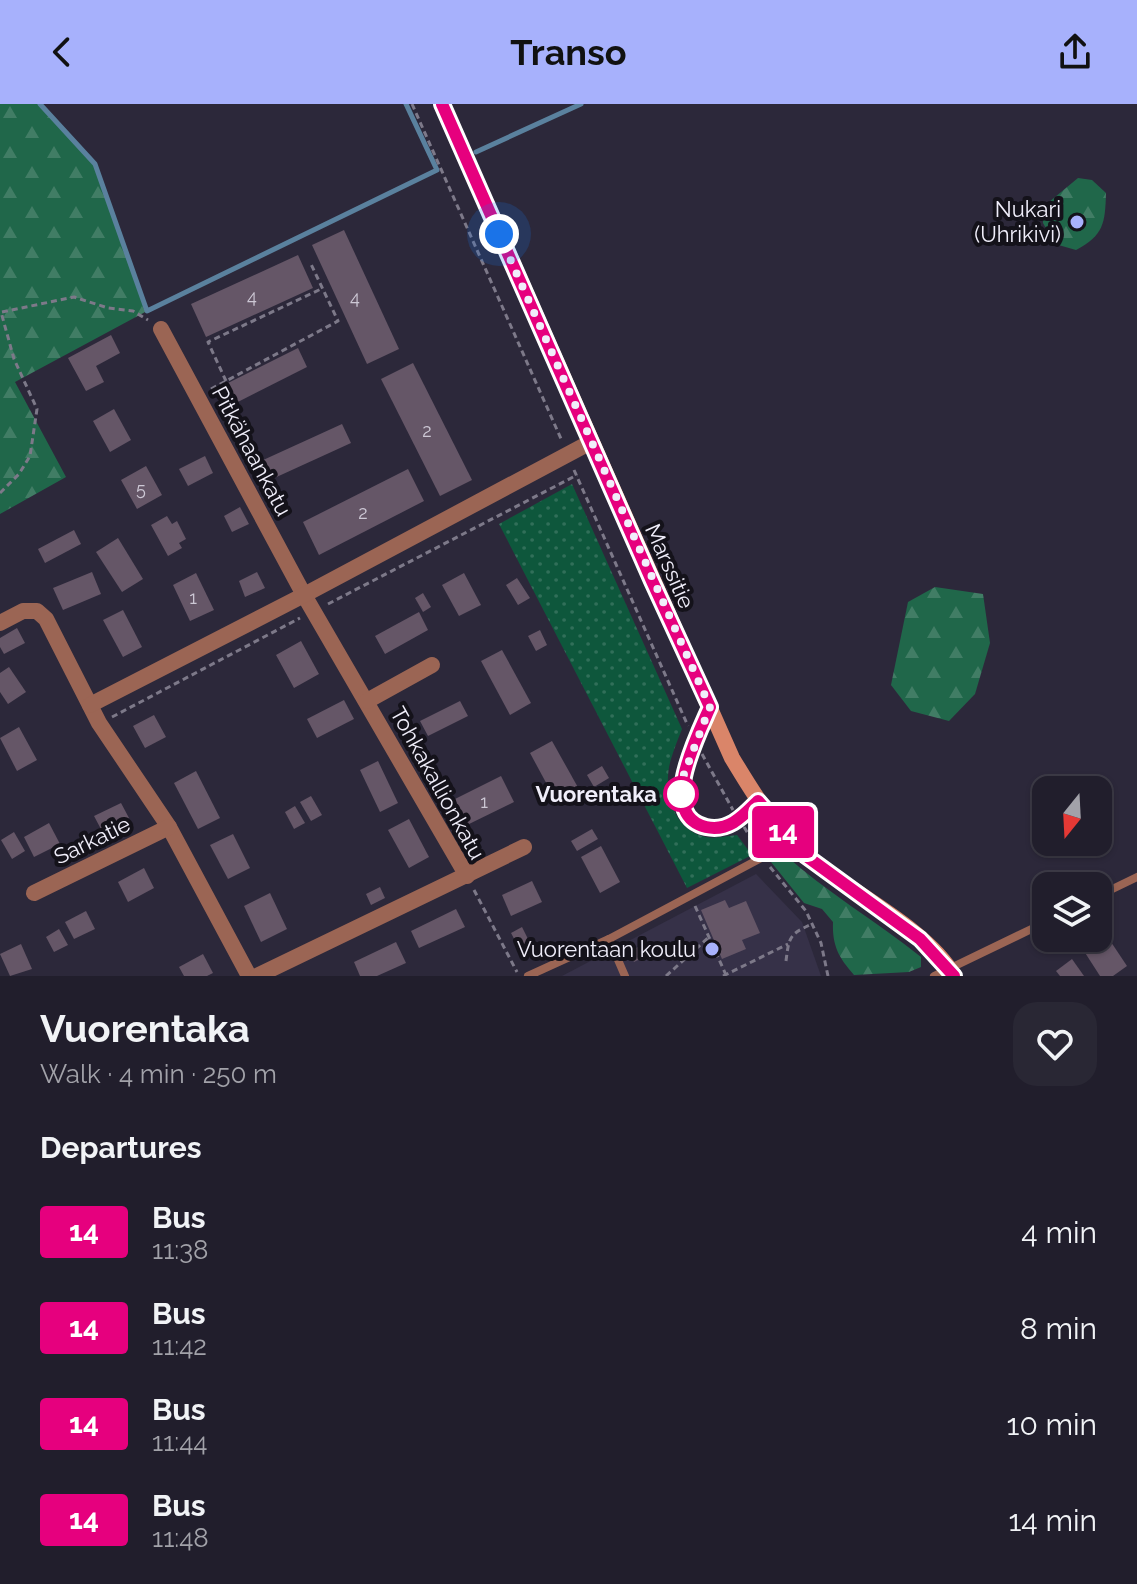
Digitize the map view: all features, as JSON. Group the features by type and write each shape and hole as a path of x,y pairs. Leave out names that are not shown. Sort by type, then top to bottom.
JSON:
{"main road":[{"name":"Marssitie","path":"442,104 732,758 758,801 788,838 806,856 920,939 946,974"}],"street":[{"name":"Pitkähaankatu","path":"161,329 304,595"},
{"path":"90,705 591,442"},
{"name":"Tohkakallionkatu","path":"257,976 467,876 304,595"},
{"path":"0,623 23,611 37,611 46,619 99,723 169,827 249,976"},
{"path":"367,701 432,665"},
{"name":"Sarkatie","path":"34,893 169,827"},
{"path":"467,876 524,847"}],"lane":[{"path":"710,707 684,774 681,797 685,811 696,824 709,828 726,827 739,820 758,801"},
{"path":"528,976 609,939 691,896 763,857 788,838"},
{"path":"1112,889 1137,877"},
{"path":"946,974 1032,929"},
{"path":"609,939 625,976"}],"path":[{"path":"412,104 696,742 763,857 806,911 821,943 828,976"},
{"path":"197,396 338,321 310,262"},
{"path":"226,381 208,342 322,289"},
{"path":"0,493 19,474 30,456 37,409 14,359 1,312 74,297 108,308 133,311 161,329"},
{"path":"99,723 577,475"},
{"path":"467,876 519,976"},
{"path":"691,896 725,975 788,944"},
{"path":"786,961 793,933 812,924"},
{"path":"666,976 709,937"}],"shaded area":[{"name":"Vuorentaan koulu","path":"756,874 802,922 821,976 562,976"}],"green space":[{"path":"0,104 40,104 95,164 147,311 15,382 66,477 0,514"},
{"path":"1078,178 1092,180 1106,193 1105,212 1098,233 1076,250 1055,244 1043,223 1043,207"},
{"path":"572,484 682,729 669,771 672,807 694,833 710,838 737,835 752,855 687,888 499,524"},
{"path":"935,587 983,594 990,643 975,694 949,721 911,711 891,685 908,602"},
{"path":"783,853 816,881 921,957 921,967 909,972 854,975 838,951 833,922 822,909 804,903 771,862"}],"building":[{"path":"344,230 399,349 367,364 312,245"},
{"path":"298,255 313,288 206,337 191,304"},
{"path":"111,335 120,353 96,366 104,382 86,391 68,358"},
{"path":"298,348 307,367 228,407 218,388"},
{"path":"413,363 472,480 440,496 381,379"},
{"path":"114,409 131,440 110,452 93,421"},
{"path":"342,424 351,443 270,480 261,461"},
{"path":"205,456 213,473 188,486 179,469"},
{"path":"146,466 162,495 137,509 121,480"},
{"path":"408,469 424,501 319,555 303,522"},
{"path":"240,507 249,524 232,532 224,516"},
{"path":"167,516 172,524 177,521 186,539 179,543 182,548 168,556 151,525"},
{"path":"74,530 81,544 45,563 38,549"},
{"path":"118,538 143,579 122,592 96,552"},
{"path":"92,572 101,594 63,610 53,588"},
{"path":"257,572 265,588 245,597 239,581"},
{"path":"196,573 214,610 190,621 173,585"},
{"path":"464,573 481,605 459,616 442,585"},
{"path":"517,578 530,598 518,605 506,585"},
{"path":"423,593 431,607 423,612 415,598"},
{"path":"123,610 142,647 123,657 103,620"},
{"path":"419,612 428,630 385,654 375,636"},
{"path":"17,628 25,643 4,654 0,638"},
{"path":"540,630 547,645 536,651 528,636"},
{"path":"301,641 319,674 294,688 276,655"},
{"path":"502,650 531,703 510,715 481,661"},
{"path":"9,667 26,692 8,704 0,692 0,673"},
{"path":"344,700 354,719 317,738 307,719"},
{"path":"460,701 468,716 428,736 420,721"},
{"path":"154,715 166,737 145,748 133,726"},
{"path":"19,727 37,760 17,771 0,738"},
{"path":"552,741 580,791 557,803 530,753"},
{"path":"378,761 398,803 380,812 360,770"},
{"path":"602,766 609,778 594,787 587,775"},
{"path":"196,771 220,818 198,829 174,783"},
{"path":"501,776 514,802 467,825 455,799"},
{"path":"311,796 322,815 311,821 300,802"},
{"path":"121,803 129,818 102,831 94,816"},
{"path":"295,806 305,823 294,829 285,812"},
{"path":"409,819 429,857 409,868 388,830"},
{"path":"49,823 60,844 34,857 24,837"},
{"path":"592,829 598,839 577,851 571,841"},
{"path":"14,832 25,851 12,859 1,840"},
{"path":"233,834 250,868 228,879 210,845"},
{"path":"601,846 620,882 600,893 581,857"},
{"path":"144,868 154,888 128,902 118,882"},
{"path":"532,881 542,902 511,916 502,895"},
{"path":"380,887 385,898 371,905 366,894"},
{"path":"270,893 287,929 261,942 244,906"},
{"path":"725,900 729,908 746,901 760,933 742,940 746,949 722,959 701,910"},
{"path":"456,909 465,927 419,948 411,931"},
{"path":"86,911 95,929 74,939 65,922"},
{"path":"522,927 530,943 519,948 511,933"},
{"path":"59,929 68,945 54,952 46,937"},
{"path":"396,942 406,963 377,976 360,976 354,962"},
{"path":"21,944 32,969 10,976 0,954"},
{"path":"1112,944 1127,966 1113,976 1100,976 1085,952 1112,952"},
{"path":"638,947 642,958 634,962 629,951"},
{"path":"203,954 213,973 184,976 179,967"},
{"path":"1072,959 1084,976 1060,976 1056,971"}],"waterway":[{"path":"40,104 95,164 147,311 437,170 406,104"},
{"path":"476,152 581,104"}],"bus line":[{"name":"14","path":"442,104 710,707 684,774 681,797 685,811 696,824 709,828 726,827 739,820 758,801 806,856 920,939 954,976"}],"place":[{"name":"Nukari (Uhrikivi)","path":"1077,222"},
{"name":"Vuorentaka","path":"681,794"},
{"name":"Vuorentaan koulu","path":"712,949"}],"route":[{"path":"499,234 710,707 684,774 681,797 681,794"}]}
